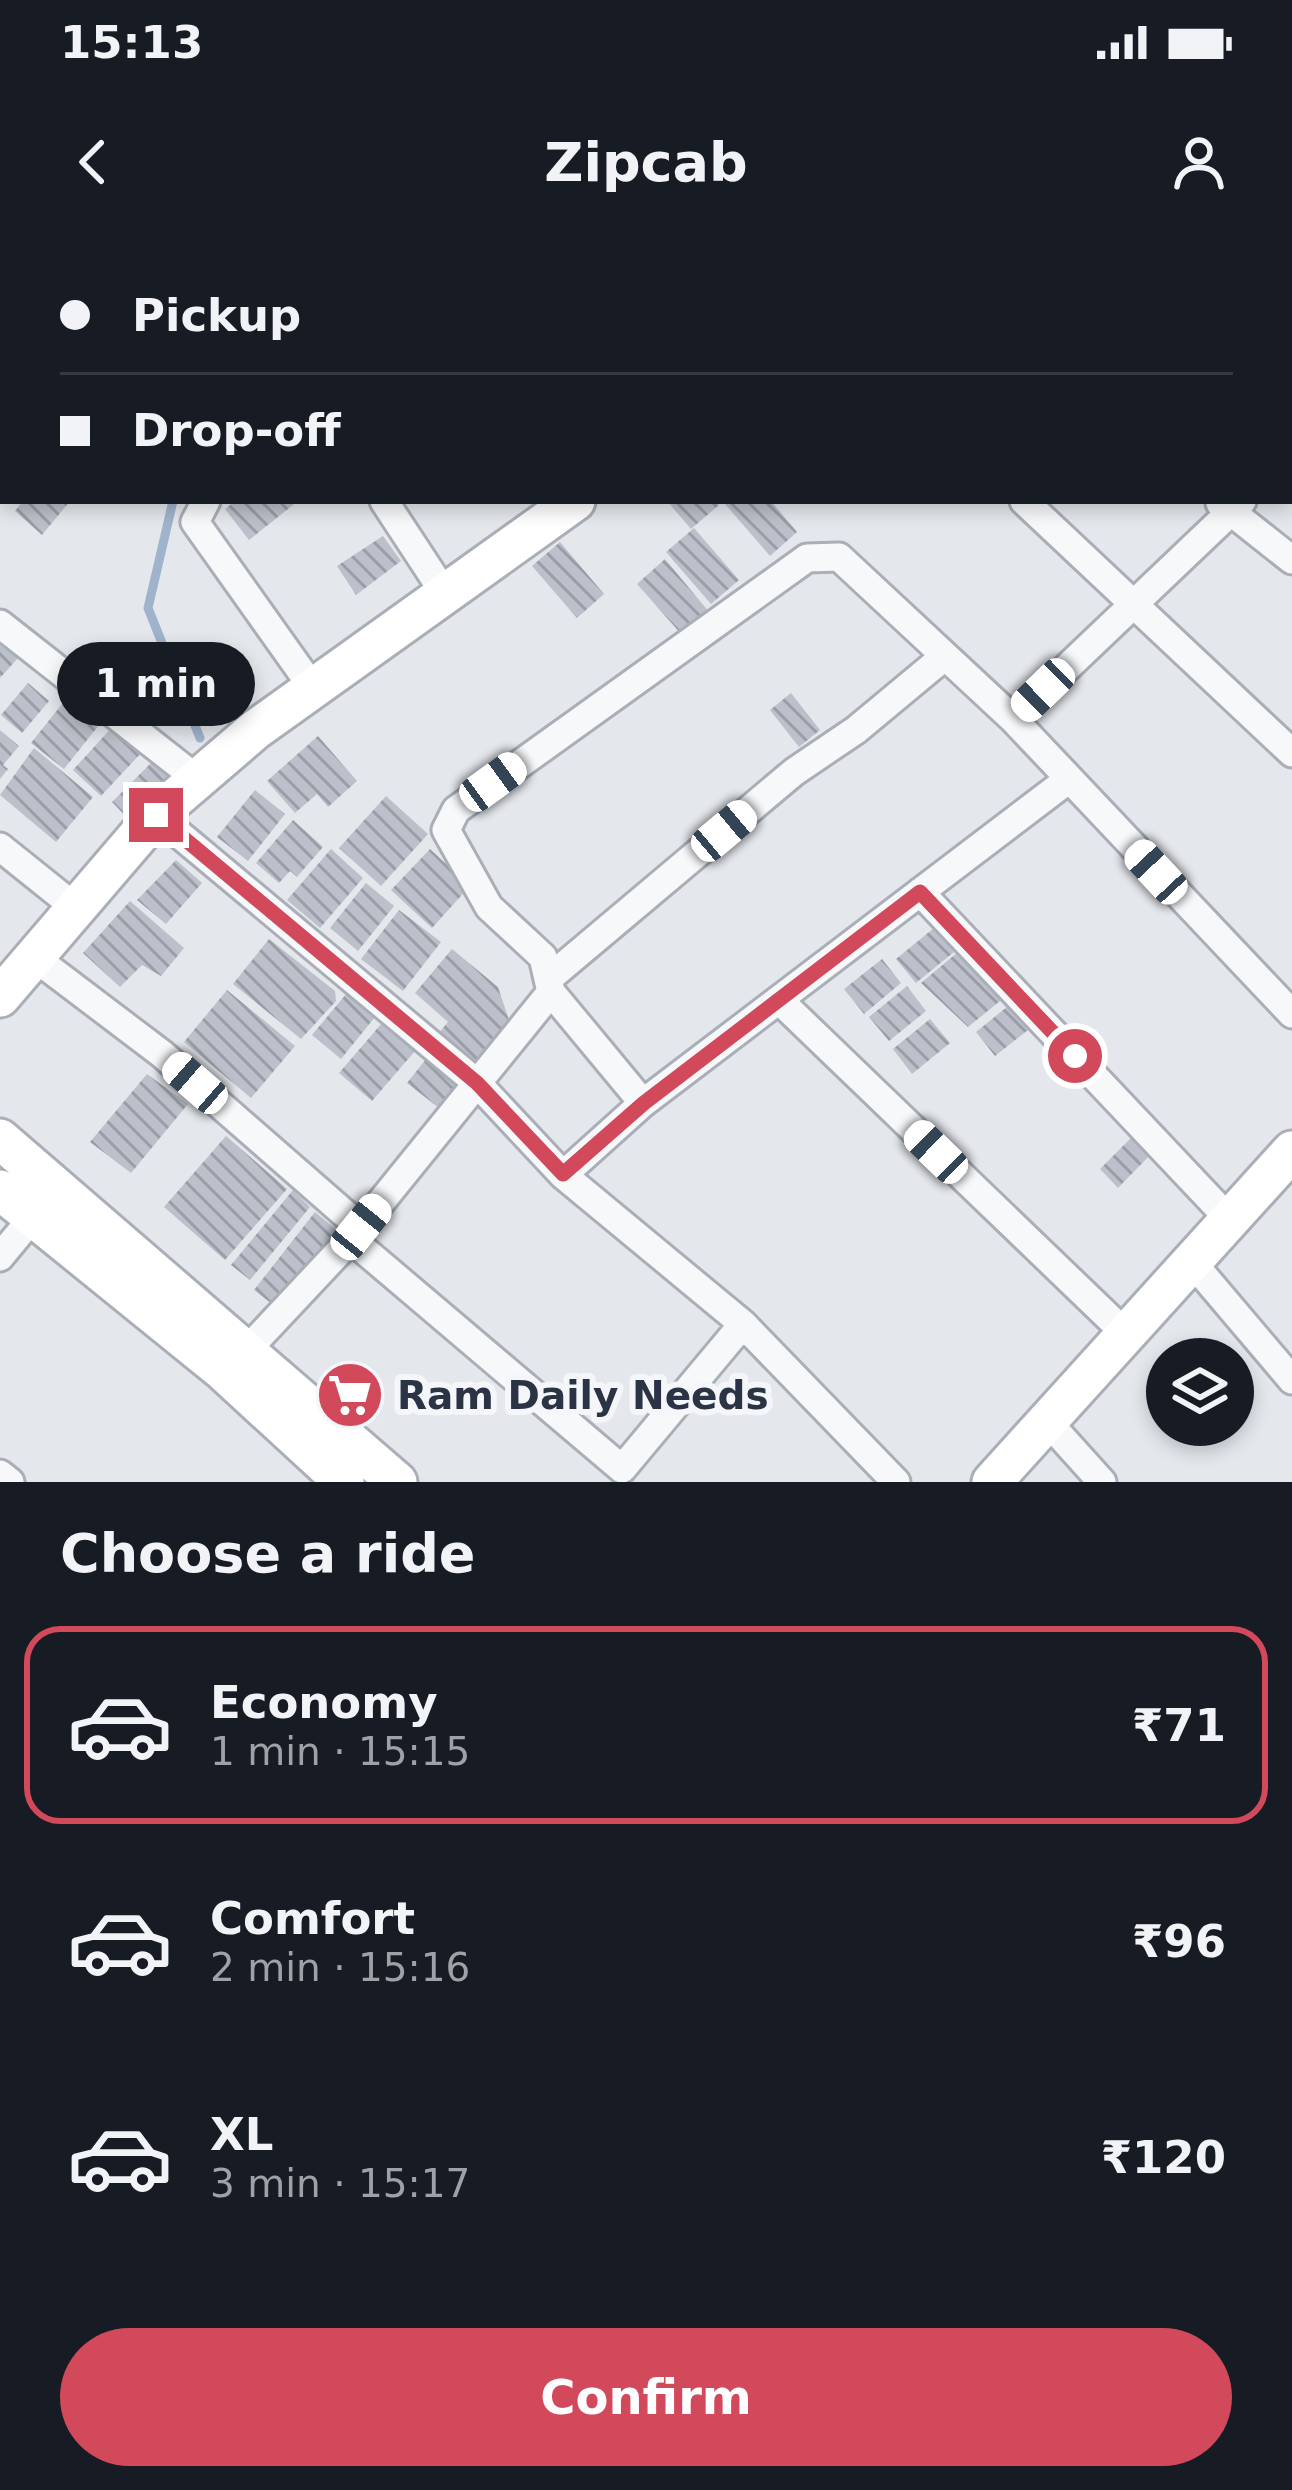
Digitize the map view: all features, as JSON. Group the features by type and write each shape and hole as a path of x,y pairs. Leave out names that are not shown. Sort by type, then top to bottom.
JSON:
{"street":[{"path":"204,504 195,522 314,688"},
{"path":"386,504 445,594"},
{"path":"0,997 156,815 197,779 314,688 571,504"},
{"path":"1027,504 1292,753"},
{"path":"1013,719 1230,504 1292,560"},
{"path":"644,1103 550,986 543,957 488,907 446,830 456,810 807,558 839,556 1013,719 1292,1014"},
{"path":"0,624 197,779"},
{"path":"244,1352 356,1233 550,986 794,772 856,730 945,656"},
{"path":"563,1174 644,1103 1069,779"},
{"path":"156,815 477,1083 563,1174 743,1324 896,1482"},
{"path":"0,847 76,908"},
{"path":"920,892 1230,1220"},
{"path":"34,957 162,1054 622,1469 743,1324"},
{"path":"778,1000 1126,1334"},
{"path":"0,1139 397,1482"},
{"path":"992,1482 1292,1151"},
{"path":"0,1190 221,1370 344,1482"},
{"path":"0,1257 33,1217"},
{"path":"1192,1262 1292,1380"},
{"path":"1047,1421 1102,1482"},
{"path":"0,1474 10,1482"}],"building":[{"path":"21,504 68,504 42,535 15,511"},
{"path":"231,504 294,504 249,540 225,509"},
{"path":"670,504 719,505 691,529"},
{"path":"725,504 774,504 797,532 770,556"},
{"path":"694,528 739,580 711,604 666,552"},
{"path":"383,536 401,561 356,595 337,566"},
{"path":"560,542 604,594 577,618 532,566"},
{"path":"665,559 709,612 682,635 637,584"},
{"path":"0,645 18,658 0,678"},
{"path":"28,683 49,701 22,733 1,715"},
{"path":"791,693 820,730 799,747 770,710"},
{"path":"66,699 99,725 64,769 31,743"},
{"path":"115,724 143,751 101,796 73,770"},
{"path":"0,730 19,746 3,765 8,769 0,779"},
{"path":"318,736 357,781 328,807 317,794 295,813 267,781"},
{"path":"34,748 93,797 56,842 0,795"},
{"path":"155,759 178,782 135,826 112,802"},
{"path":"255,790 285,814 248,861 217,837"},
{"path":"386,796 428,834 381,886 339,848"},
{"path":"293,820 323,847 297,877 290,871 279,883 256,863"},
{"path":"331,849 363,878 320,928 287,900"},
{"path":"430,849 470,886 432,928 391,890"},
{"path":"176,860 202,883 166,924 137,900"},
{"path":"366,883 394,906 358,951 330,928"},
{"path":"130,901 184,948 161,976 142,965 120,987 83,953"},
{"path":"399,910 441,942 403,991 361,959"},
{"path":"934,928 954,952 916,983 896,959"},
{"path":"269,939 335,991 336,1001 301,1039 233,984"},
{"path":"452,949 498,987 510,1023 474,1065 438,1034 448,1022 415,993"},
{"path":"958,952 979,978 986,973 1005,997 968,1027 921,983"},
{"path":"882,959 901,983 864,1014 844,989"},
{"path":"907,986 926,1011 889,1041 869,1017"},
{"path":"227,990 295,1046 251,1098 184,1042"},
{"path":"347,993 375,1017 341,1059 312,1035"},
{"path":"1013,1002 1033,1026 995,1056 976,1032"},
{"path":"930,1019 950,1043 912,1074 893,1049"},
{"path":"382,1023 415,1051 372,1101 339,1073"},
{"path":"430,1054 461,1079 439,1108 407,1083"},
{"path":"147,1074 188,1104 131,1173 90,1142"},
{"path":"1135,1134 1153,1152 1118,1188 1100,1169"},
{"path":"226,1136 287,1189 225,1260 164,1207"},
{"path":"293,1190 310,1207 250,1280 231,1265"},
{"path":"315,1212 337,1230 276,1307 254,1290"}],"waterway":[{"path":"172,504 148,608 200,738"}],"place":[{"name":"Ram Daily Needs","path":"350,1395"}],"route":[{"path":"156,815 477,1083 563,1174 644,1103 920,892 1075,1056"}]}
